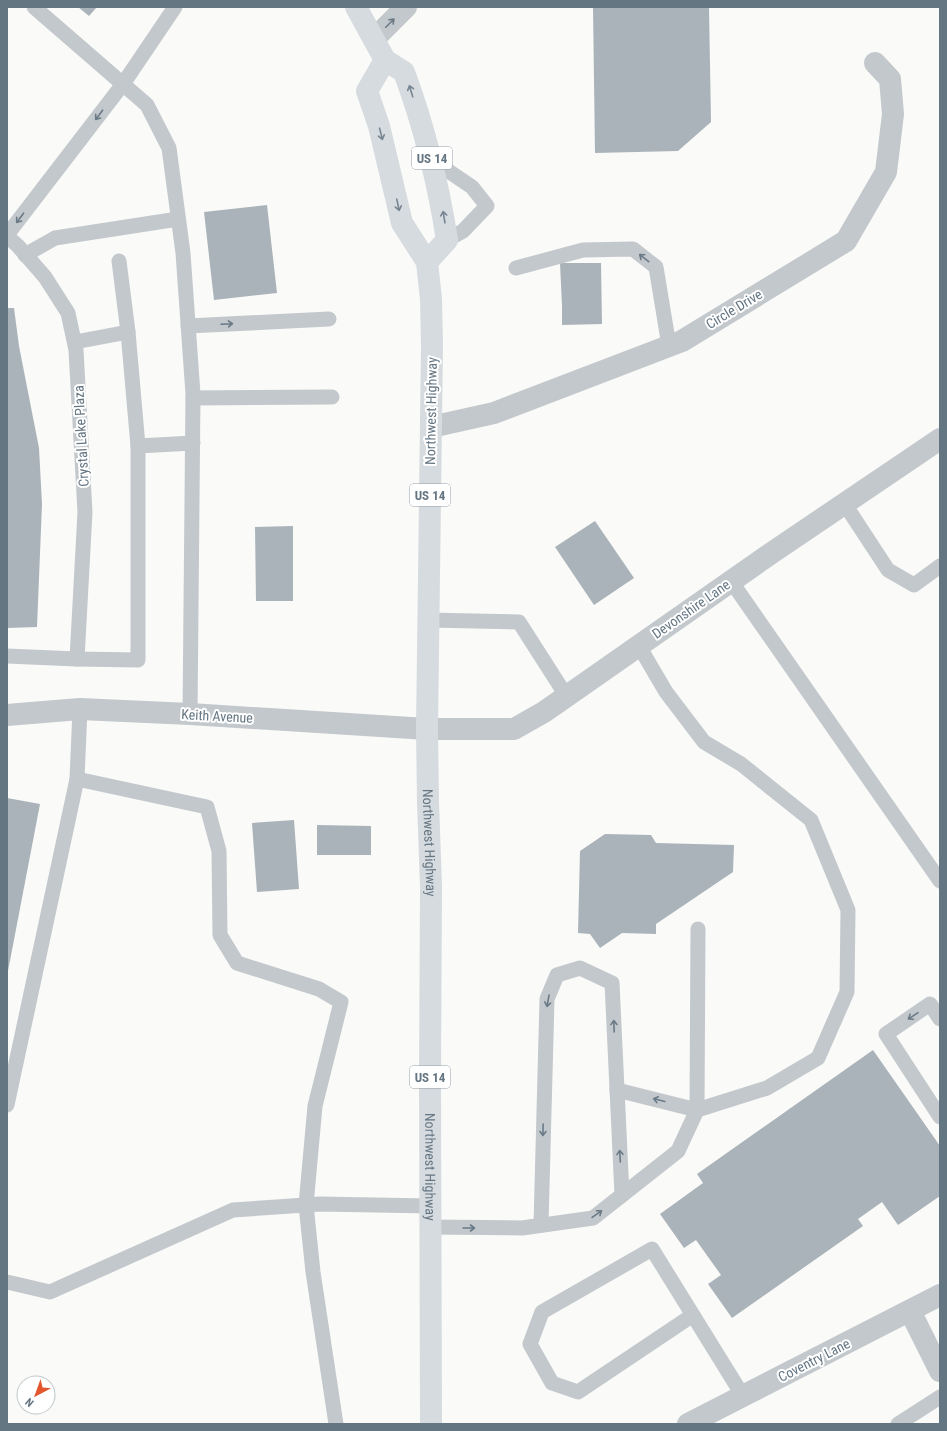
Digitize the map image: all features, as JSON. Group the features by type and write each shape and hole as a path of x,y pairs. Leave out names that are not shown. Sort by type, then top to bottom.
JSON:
{"main road":[{"path":"360,8 385,60"},
{"name":"US 14","path":"385,60 404,72 432,160 441,198 447,240"},
{"name":"Northwest Highway","path":"385,60 367,91 379,126 402,224 427,262 431,299 432,345 427,729 431,886 431,1424"},
{"path":"427,262 447,240"}],"street":[{"path":"374,39 406,7"},
{"name":"Circle Drive","path":"431,427 494,413 682,341 846,241 886,172 893,114 890,79 875,63"},
{"name":"Devonshire Lane","path":"427,729 514,729 544,712 844,503 940,439"},
{"name":"Keith Avenue","path":"7,715 80,709 190,714 427,729"},
{"name":"Coventry Lane","path":"688,1424 940,1295"},
{"path":"910,1311 940,1371"}],"lane":[{"path":"34,7 147,105 169,148 183,253 193,398 190,714"},
{"path":"7,236 123,84 175,7"},
{"path":"432,160 472,187 487,206 463,230 447,240"},
{"path":"25,254 55,238 178,219"},
{"name":"Crystal Lake Plaza","path":"7,236 45,277 68,313 75,342 85,512 77,659"},
{"path":"516,268 582,250 633,249 656,267 669,346"},
{"path":"7,656 138,660 138,446 128,332 119,261"},
{"path":"188,326 329,319"},
{"path":"75,342 128,332"},
{"path":"193,398 332,397"},
{"path":"138,446 193,443"},
{"path":"844,503 888,570 914,585 940,566"},
{"path":"731,581 940,881"},
{"path":"428,620 519,622 567,696"},
{"path":"617,1090 697,1110 767,1088 818,1058 847,992 848,910 811,820 741,764 704,742 666,692 638,646"},
{"path":"7,1105 77,779 80,709"},
{"path":"77,779 207,807 220,851 220,935 237,963 319,989 341,1002 314,1106 306,1205 313,1272 336,1424"},
{"path":"7,1282 50,1292 233,1210 306,1205 522,1228 593,1218 678,1151 697,1110 698,929"},
{"path":"541,1225 547,999 557,975 580,968 612,983 622,1195"},
{"path":"940,1019 930,1004 886,1034 940,1117"},
{"path":"693,1315 578,1392 552,1383 530,1344 542,1312 652,1248 743,1396"},
{"path":"898,1424 940,1397"}],"building":[{"path":"78,7 97,7 89,16"},
{"path":"593,7 709,7 711,122 678,151 595,153"},
{"path":"267,205 277,293 214,300 204,212"},
{"path":"560,263 601,263 602,324 562,325"},
{"path":"7,308 14,308 19,346 39,448 42,504 37,627 7,628"},
{"path":"595,521 634,578 594,605 555,547"},
{"path":"293,526 293,601 256,601 255,527"},
{"path":"7,798 40,804 8,971 7,971"},
{"path":"294,820 299,889 257,892 252,823"},
{"path":"317,825 371,826 371,855 317,855"},
{"path":"605,834 651,835 656,843 734,845 733,872 656,924 656,934 622,933 600,948 590,934 578,933 580,851"},
{"path":"873,1050 940,1146 940,1196 898,1225 882,1202 858,1219 863,1226 732,1318 708,1284 721,1275 696,1240 684,1248 660,1214 703,1183 697,1174"}]}
